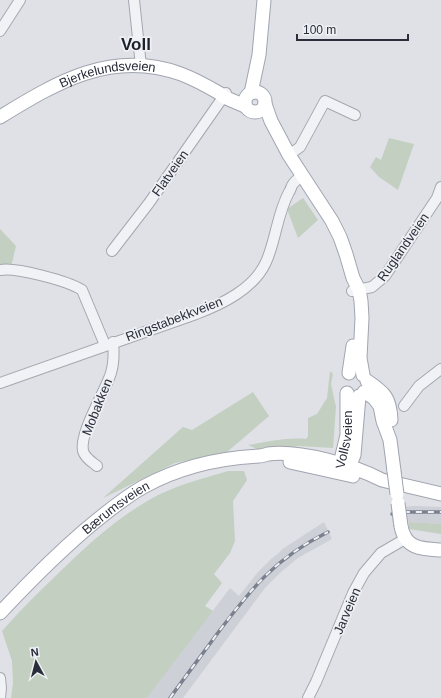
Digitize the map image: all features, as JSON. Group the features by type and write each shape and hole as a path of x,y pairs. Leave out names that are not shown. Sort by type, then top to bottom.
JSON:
{"main road":[{"path":"254,101 264,0"},
{"name":"Bjerkelundsveien","path":"0,117 48,88 82,74 106,68 140,66 166,70 180,74 223,94 254,101"},
{"name":"Vollsveien","path":"254,101 332,221 340,237 356,290 362,318 360,387 354,455 343,468"},
{"name":"Vollsveien","path":"356,290 352,355 349,373 344,379 343,387 360,387"},
{"path":"349,373 355,372 360,387 380,390 388,400 391,413 390,440 401,526 405,539 414,546 441,550"},
{"name":"Bærumsveien","path":"0,613 51,560 118,503 142,487 175,472 199,465 226,459 261,456 343,468 369,479 382,480 441,494"}],"street":[{"path":"0,31 20,0"},
{"path":"134,0 140,66"},
{"name":"Flatveien","path":"112,251 149,203 223,94"},
{"path":"288,153 300,147 325,101 355,115"},
{"name":"Ringstabekkveien","path":"0,382 215,306 230,298 249,284 258,275 266,262 282,206 293,183 305,180"},
{"name":"Ruglandveien","path":"356,290 372,287 385,276 437,198 441,187"},
{"path":"0,270 16,270 63,281 82,290 109,344"},
{"name":"Mobakken","path":"97,466 87,458 83,452 82,443 111,372 114,352 109,344"},
{"path":"404,406 419,386 441,369"},
{"name":"Jarveien","path":"308,698 353,593 364,573 381,553 405,539"},
{"path":"0,678 0,698"}],"shaded area":[{"path":"415,506 441,507 441,524 409,522 393,524 391,508"},
{"path":"324,522 332,539 298,558 265,588 183,698 147,698 230,588 239,596 258,572 281,550"}],"green space":[{"path":"389,138 414,144 398,190 379,177 370,167 376,157 381,160"},
{"path":"303,198 318,220 298,238 287,209"},
{"path":"0,229 16,246 11,267 0,267"},
{"path":"330,371 333,374 331,384 336,407 333,448 298,446 280,450 257,449 248,445 284,439 306,439 308,436 308,418 317,414 327,398"},
{"path":"253,392 269,416 227,452 175,463 103,498 183,427 192,430"},
{"path":"228,471 244,471 247,480 233,501 235,541 230,553 214,574 222,583 205,606 213,611 147,698 11,698 13,683 12,661 2,631 18,614 87,546 127,514 158,495 187,483"},
{"path":"409,522 441,524 441,534 409,529"}],"railway":[{"path":"392,514 405,512 441,512"},
{"path":"170,698 229,618 265,576 293,553 309,542 328,532"}],"district":[{"name":"Voll","path":"136,44"}]}
